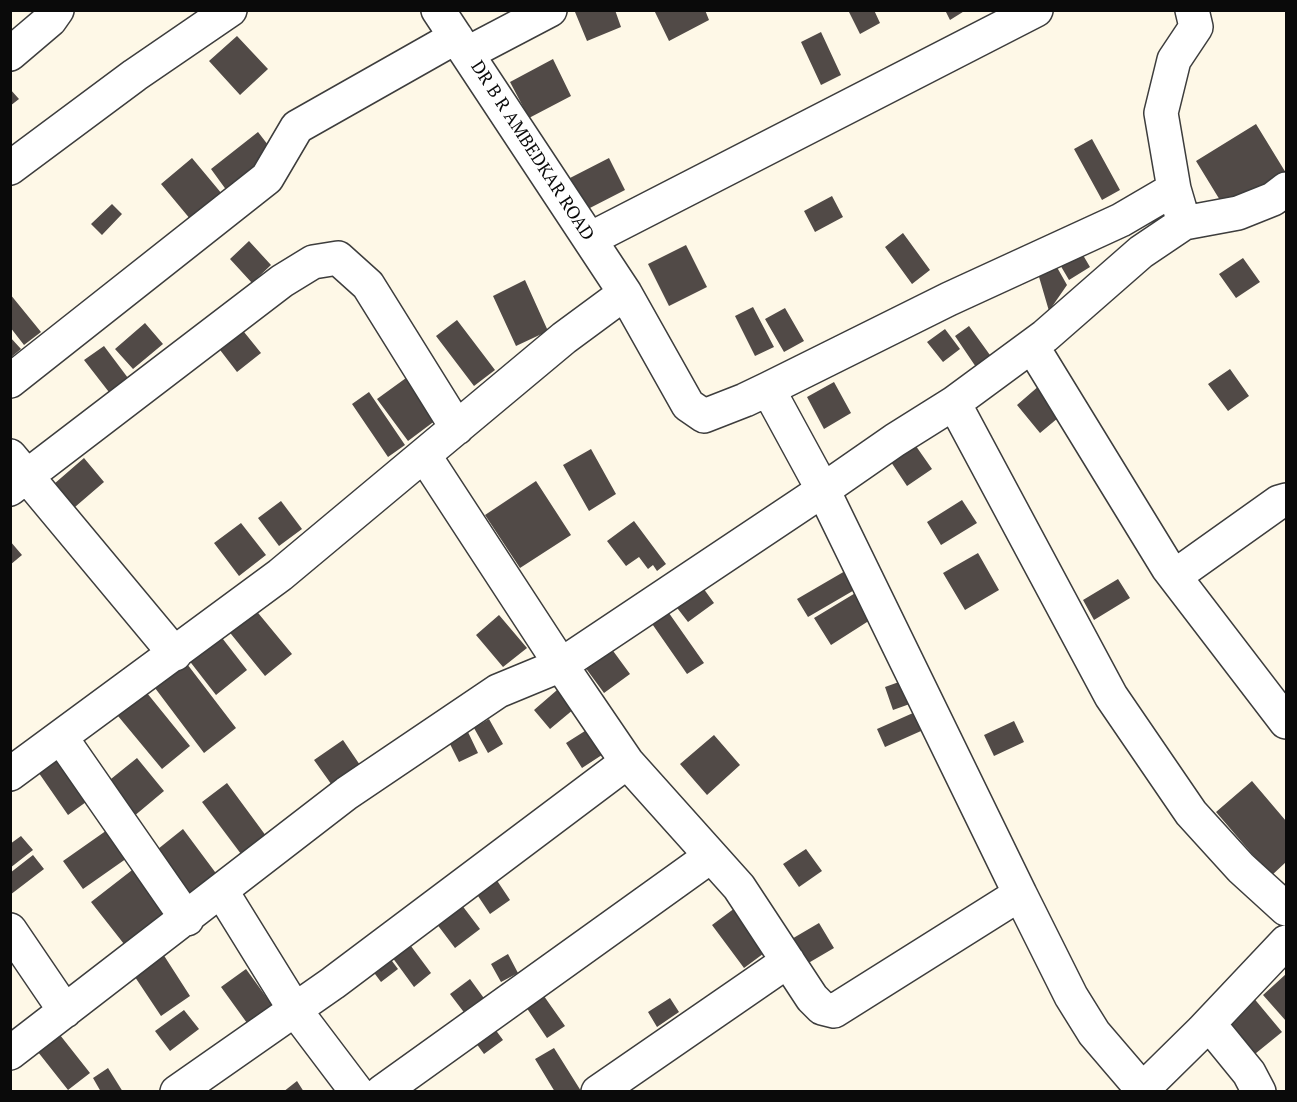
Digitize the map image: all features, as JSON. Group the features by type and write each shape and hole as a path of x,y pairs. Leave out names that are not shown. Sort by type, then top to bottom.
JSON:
{"street":[{"path":"10,54 50,20 57,10"},
{"path":"10,168 135,75 230,10"},
{"name":"DR B R AMBEDKAR ROAD","path":"438,10 625,293 688,405 704,416 768,389"},
{"path":"10,381 267,178 297,127 462,45 550,10"},
{"path":"590,239 1036,10"},
{"path":"1184,223 1174,189 1161,113 1174,60 1196,27 1192,10"},
{"path":"1174,189 1121,220 959,295 768,389 823,490 1071,996 1094,1033 1141,1090 1209,1024 1287,942"},
{"path":"10,1053 222,892 347,793 498,691 561,665 895,440 954,403 1032,346 1141,252 1184,223 1238,213 1273,199 1287,189"},
{"path":"175,654 16,473 282,281 313,261 338,258 368,285 457,428"},
{"path":"10,774 62,739 280,575 564,338 625,293"},
{"path":"1032,346 1175,576 1287,722"},
{"path":"954,403 1110,696 1191,813 1241,868 1287,909"},
{"path":"424,455 627,762 739,887 812,998 822,1008 834,1011 1020,894"},
{"path":"1175,576 1279,502 1287,500"},
{"path":"62,739 187,919"},
{"path":"177,1092 295,1010 627,762"},
{"path":"382,1092 711,856"},
{"path":"222,892 295,1010 357,1092"},
{"path":"10,930 65,1011"},
{"path":"598,1092 788,961"},
{"path":"1209,1024 1249,1073 1259,1092"}],"building":[{"path":"615,10 621,27 587,41 575,12"},
{"path":"654,10 705,10 709,20 669,41"},
{"path":"848,10 874,10 880,23 860,34"},
{"path":"945,10 966,10 950,20"},
{"path":"821,32 841,75 821,85 801,42"},
{"path":"237,36 268,69 240,95 209,61"},
{"path":"553,59 571,96 529,118 510,82"},
{"path":"10,89 19,99 10,106"},
{"path":"1256,124 1286,173 1226,210 1196,161"},
{"path":"258,132 275,154 227,191 211,169"},
{"path":"1092,139 1120,190 1102,200 1074,149"},
{"path":"192,158 222,194 191,220 161,184"},
{"path":"609,158 625,190 586,210 570,178"},
{"path":"832,196 843,217 815,232 804,211"},
{"path":"112,204 122,214 102,235 91,224"},
{"path":"903,233 930,270 912,284 885,247"},
{"path":"249,241 271,265 252,283 230,259"},
{"path":"686,245 707,287 669,306 648,264"},
{"path":"1080,250 1090,267 1069,280 1059,263"},
{"path":"1243,258 1260,282 1236,298 1219,274"},
{"path":"1054,262 1067,285 1049,311 1037,270"},
{"path":"525,280 548,331 516,346 493,296"},
{"path":"10,294 41,332 24,345 10,327"},
{"path":"753,307 774,347 755,356 735,316"},
{"path":"785,308 804,341 784,352 765,319"},
{"path":"457,320 495,370 474,386 436,336"},
{"path":"145,323 163,344 133,369 115,349"},
{"path":"969,326 995,362 980,373 955,336"},
{"path":"240,327 261,353 237,372 217,346"},
{"path":"945,329 960,349 943,362 927,342"},
{"path":"10,337 21,349 10,358"},
{"path":"104,346 131,382 112,396 84,360"},
{"path":"1230,369 1249,396 1228,411 1208,384"},
{"path":"406,378 436,420 408,441 377,399"},
{"path":"834,382 851,413 824,429 807,397"},
{"path":"1040,385 1064,413 1040,433 1017,405"},
{"path":"369,392 405,445 388,457 352,404"},
{"path":"911,439 932,469 907,486 887,456"},
{"path":"591,449 616,494 589,511 563,465"},
{"path":"84,458 104,482 75,507 54,484"},
{"path":"536,481 571,535 520,568 485,515"},
{"path":"962,500 977,523 941,545 927,522"},
{"path":"281,501 302,529 279,546 258,518"},
{"path":"634,521 666,564 657,571 653,565 648,569 639,557 626,566 607,541"},
{"path":"241,523 266,555 239,576 214,543"},
{"path":"10,541 22,555 10,565"},
{"path":"978,553 999,590 965,610 943,573"},
{"path":"852,567 863,585 808,617 797,599"},
{"path":"1118,579 1130,598 1094,620 1083,600"},
{"path":"698,581 714,603 688,622 671,600"},
{"path":"862,589 878,615 831,645 814,618"},
{"path":"664,606 704,663 687,674 648,618"},
{"path":"254,608 292,654 265,676 227,629"},
{"path":"499,615 527,648 503,667 476,635"},
{"path":"219,634 247,670 216,695 188,659"},
{"path":"608,644 630,674 604,693 582,663"},
{"path":"184,660 236,728 204,753 152,684"},
{"path":"910,678 918,701 893,710 885,687"},
{"path":"564,684 580,704 550,729 534,710"},
{"path":"147,693 190,746 162,769 118,716"},
{"path":"922,709 930,727 885,747 877,729"},
{"path":"489,719 503,744 488,753 474,728"},
{"path":"1014,721 1024,742 994,756 984,735"},
{"path":"596,724 611,749 582,768 566,743"},
{"path":"467,730 478,753 459,762 448,740"},
{"path":"714,735 740,765 707,795 680,764"},
{"path":"343,740 362,768 334,788 314,760"},
{"path":"59,748 93,797 68,815 34,766"},
{"path":"137,758 164,791 133,817 106,783"},
{"path":"1252,781 1286,821 1286,862 1271,876 1216,812"},
{"path":"227,783 269,840 244,858 202,802"},
{"path":"110,828 130,856 83,889 63,861"},
{"path":"183,829 218,876 188,899 153,853"},
{"path":"21,836 33,850 10,868 10,844"},
{"path":"806,849 822,871 799,887 783,864"},
{"path":"33,855 44,869 10,895 10,873"},
{"path":"136,867 169,909 124,944 91,902"},
{"path":"494,876 510,900 490,914 474,890"},
{"path":"458,900 480,929 455,948 433,919"},
{"path":"739,905 771,948 744,968 712,925"},
{"path":"819,923 834,948 805,965 790,940"},
{"path":"402,934 431,973 414,987 384,946"},
{"path":"383,949 398,969 381,982 366,962"},
{"path":"163,954 190,996 161,1016 133,974"},
{"path":"508,954 518,973 501,982 491,964"},
{"path":"246,969 272,1005 247,1023 221,987"},
{"path":"1286,974 1286,1021 1263,995"},
{"path":"470,979 486,1001 466,1015 450,994"},
{"path":"539,989 565,1026 547,1038 522,1001"},
{"path":"1252,996 1282,1032 1250,1058 1221,1022"},
{"path":"670,998 679,1012 657,1027 648,1012"},
{"path":"184,1010 199,1029 170,1051 155,1031"},
{"path":"492,1025 503,1040 484,1054 473,1039"},
{"path":"60,1035 90,1073 68,1090 38,1052"},
{"path":"554,1048 581,1091 555,1092 535,1059"},
{"path":"108,1068 123,1092 101,1092 93,1078"},
{"path":"297,1081 304,1092 283,1092"}]}
